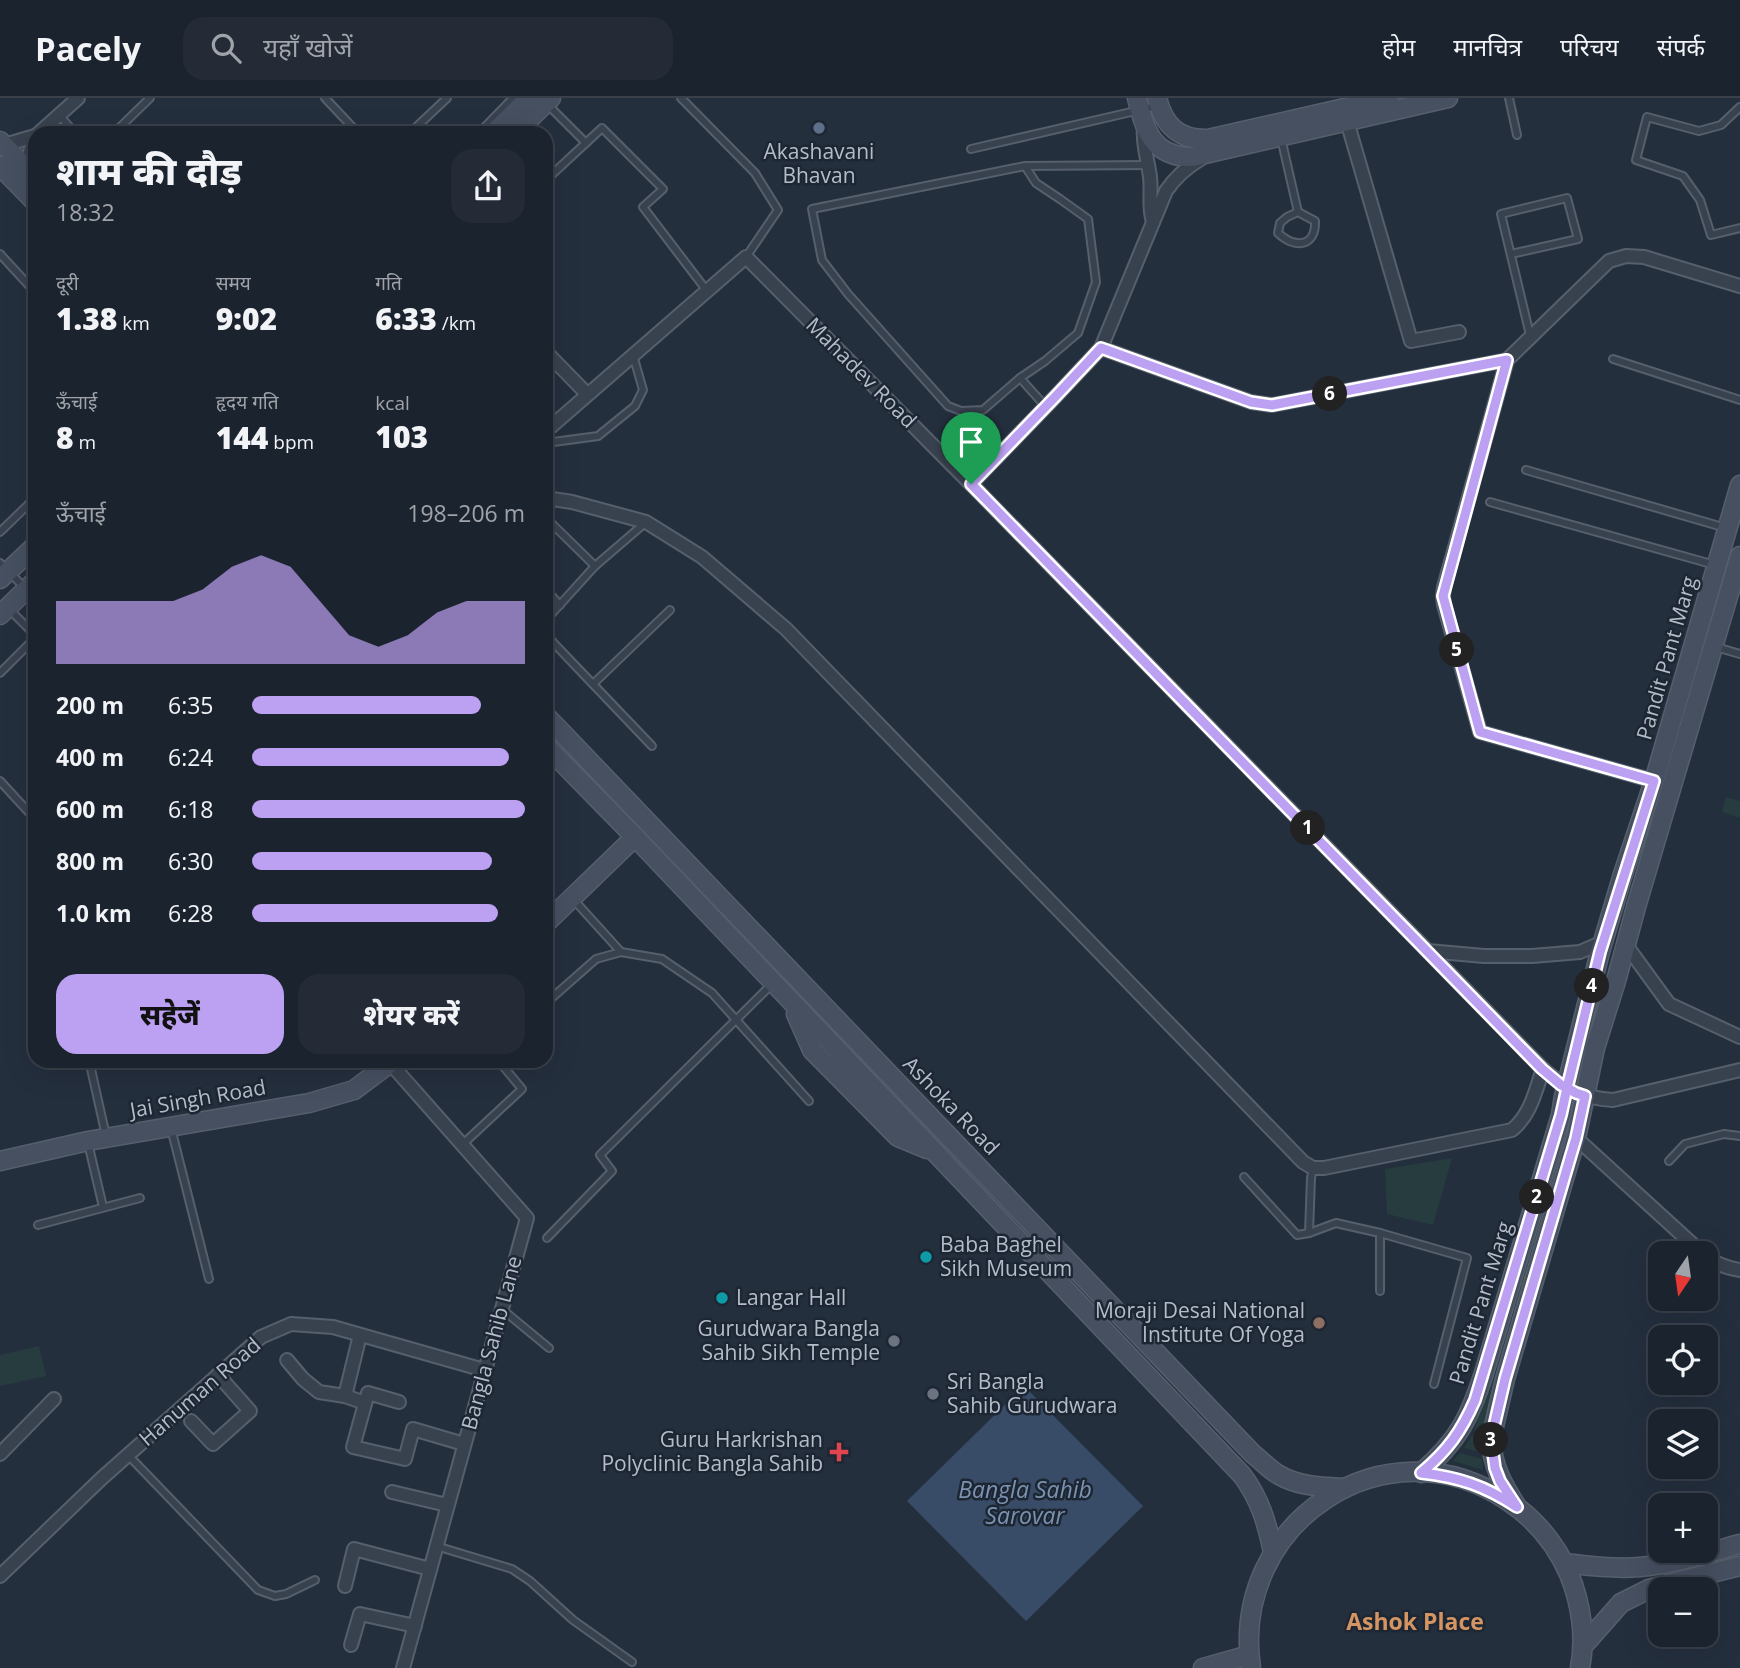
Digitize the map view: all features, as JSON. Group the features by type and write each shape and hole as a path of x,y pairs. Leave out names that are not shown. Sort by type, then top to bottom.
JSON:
{"main road":[{"path":"1141,111 1148,134 1159,147 1175,155 1192,157 1210,145 1388,98"},
{"path":"1158,102 1173,129 1210,145 1281,136 1448,98"},
{"path":"503,126 542,100"},
{"path":"521,126 542,100"},
{"path":"2,143 19,176"},
{"path":"0,166 19,176"},
{"name":"Pandit Pant Marg","path":"1517,1507 1495,1468 1491,1439 1505,1379 1576,1138 1576,1092 1603,942 1654,781 1740,485"},
{"path":"3,571 28,551"},
{"name":"Pandit Pant Marg","path":"1421,1473 1459,1433 1475,1400 1561,1115 1576,1092 1595,1048 1740,556"},
{"path":"4,612 28,588"},
{"name":"Ashoka Road","path":"553,723 1254,1454 1279,1475 1295,1482 1345,1488"},
{"path":"553,754 791,1002 812,1050 898,1137 933,1151 1242,1475 1263,1509 1273,1552"},
{"path":"553,916 635,837"},
{"name":"Jai Singh Road","path":"0,1161 97,1139 309,1103 354,1090 384,1068"},
{"path":"1484,1373 1505,1379"},
{"path":"1203,1668 1250,1661 1248,1628 1252,1601 1261,1576 1273,1552 1304,1514 1324,1500 1360,1482 1390,1475 1421,1473 1462,1479 1481,1486 1517,1507 1544,1532 1564,1563 1579,1603 1583,1646 1580,1668"},
{"path":"1564,1563 1640,1567 1740,1545"},
{"path":"1583,1646 1621,1603 1649,1589 1740,1566"}],"street":[{"path":"46,126 78,98"},
{"path":"1141,111 1151,191 1149,209 1153,222"},
{"path":"1347,121 1411,341 1459,332"},
{"path":"2,143 28,137"},
{"path":"971,484 1101,348 1166,191 1186,167 1210,145"},
{"path":"19,176 28,154"},
{"path":"1654,781 1480,732 1443,596 1507,360 1609,261 1626,256 1644,257 1740,286"},
{"path":"553,425 746,257"},
{"name":"Mahadev Road","path":"746,257 1542,1069 1561,1085 1576,1092"},
{"path":"1101,348 1251,402 1272,405 1507,360"},
{"path":"553,359 587,394"},
{"path":"553,499 646,522 702,556 786,629 1303,1162 1313,1168 1512,1130 1522,1122 1528,1112 1542,1069"},
{"path":"1428,951 1484,956 1532,956 1580,952 1603,942"},
{"path":"1626,945 1669,1004 1740,1037"},
{"name":"Bangla Sahib Lane","path":"397,1068 527,1218 403,1668"},
{"path":"1576,1092 1613,1100 1740,1070"},
{"path":"1576,1138 1689,1241"},
{"path":"1718,1264 1740,1270"},
{"name":"Hanuman Road","path":"0,1576 128,1455 261,1337 291,1324 333,1327 484,1370"},
{"path":"345,1396 360,1335"},
{"path":"288,1360 303,1380 319,1392 345,1396 365,1403"},
{"path":"191,1421 212,1444 250,1411 218,1375"},
{"path":"399,1402 368,1393 353,1447 405,1459 412,1429 464,1444"},
{"path":"0,1454 54,1399"},
{"path":"392,1492 447,1505"},
{"path":"345,1586 354,1549 430,1569"},
{"path":"351,1645 360,1614 415,1626"}],"lane":[{"path":"121,126 150,98"},
{"path":"325,98 351,126"},
{"path":"418,126 447,98"},
{"path":"485,126 513,98"},
{"path":"681,98 755,173 778,210 746,257"},
{"path":"1510,98 1517,135"},
{"path":"542,100 586,143"},
{"path":"971,149 1141,111 1158,102"},
{"path":"1740,107 1721,125 1699,131 1647,117 1636,160 1683,176 1700,200 1711,235 1740,228"},
{"path":"59,115 69,126"},
{"path":"553,174 602,128 663,189 643,207 707,290"},
{"path":"1281,136 1298,212 1315,221 1315,232 1301,244 1289,242 1278,233 1280,223 1298,212"},
{"path":"1025,166 1036,183 1088,219 1096,282 1078,333 983,410 961,411 948,406 848,294 822,260 812,209 1025,166 1148,165"},
{"path":"1511,254 1578,239 1567,198 1500,214 1531,337"},
{"path":"0,254 28,284"},
{"path":"553,442 598,436 635,406 643,390 633,355"},
{"path":"1612,359 1740,400"},
{"path":"1020,378 1046,407"},
{"path":"1526,470 1728,528"},
{"path":"1490,502 1717,565"},
{"path":"0,532 28,505"},
{"path":"553,612 595,566 646,522"},
{"path":"553,525 595,566"},
{"path":"3,571 28,584"},
{"path":"553,598 560,605"},
{"path":"593,684 670,610"},
{"path":"4,612 28,631"},
{"path":"553,642 652,746"},
{"path":"0,673 28,643"},
{"path":"1714,646 1740,654"},
{"path":"0,781 28,811"},
{"path":"571,897 621,952"},
{"path":"553,997 596,959 621,952 662,960 712,993 809,1101"},
{"path":"547,1238 612,1171 600,1154 773,984"},
{"path":"90,1068 103,1207"},
{"path":"463,1144 522,1089 505,1068"},
{"path":"171,1126 209,1279"},
{"path":"1669,1161 1685,1144 1724,1134 1740,1136"},
{"path":"1309,1233 1313,1168"},
{"path":"1244,1177 1297,1235 1336,1223 1467,1258 1434,1384"},
{"path":"38,1225 140,1198"},
{"path":"1380,1233 1380,1291"},
{"path":"502,1309 549,1348"},
{"path":"128,1455 258,1590 275,1596 286,1594 315,1580"},
{"path":"436,1546 512,1569 530,1581 573,1620 632,1661"}],"green space":[{"path":"1726,797 1740,801 1740,818 1722,812"},
{"path":"1565,1117 1570,1118 1498,1369 1494,1367"},
{"path":"1452,1158 1433,1225 1387,1214 1385,1169"},
{"path":"39,1346 46,1376 0,1386 0,1355"},
{"path":"1489,1378 1496,1380 1481,1435 1483,1453 1464,1448 1474,1433"},
{"path":"1460,1453 1482,1459 1483,1470 1453,1461"}],"water":[{"name":"Bangla Sahib Sarovar","path":"1024,1386 1143,1506 1026,1621 907,1501"}],"place":[{"name":"Akashavani Bhavan","path":"819,128"},
{"name":"Baba Baghel Sikh Museum","path":"926,1257"},
{"name":"Langar Hall","path":"722,1298"},
{"name":"Moraji Desai National Institute Of Yoga","path":"1319,1323"},
{"name":"Gurudwara Bangla Sahib Sikh Temple","path":"894,1341"},
{"name":"Sri Bangla Sahib Gurudwara","path":"933,1394"},
{"name":"Guru Harkrishan Polyclinic Bangla Sahib","path":"839,1452"}],"district":[{"name":"Ashok Place","path":"1415,1622"}],"route":[{"path":"971,484 1101,348 1251,402 1272,405 1507,360 1443,596 1480,732 1654,781 1600,952 1567,1088 1585,1096 1576,1138 1505,1379 1491,1439 1495,1468 1517,1507 1481,1486 1462,1479 1421,1473 1459,1433 1475,1400 1567,1088 1542,1069 971,484"}]}
